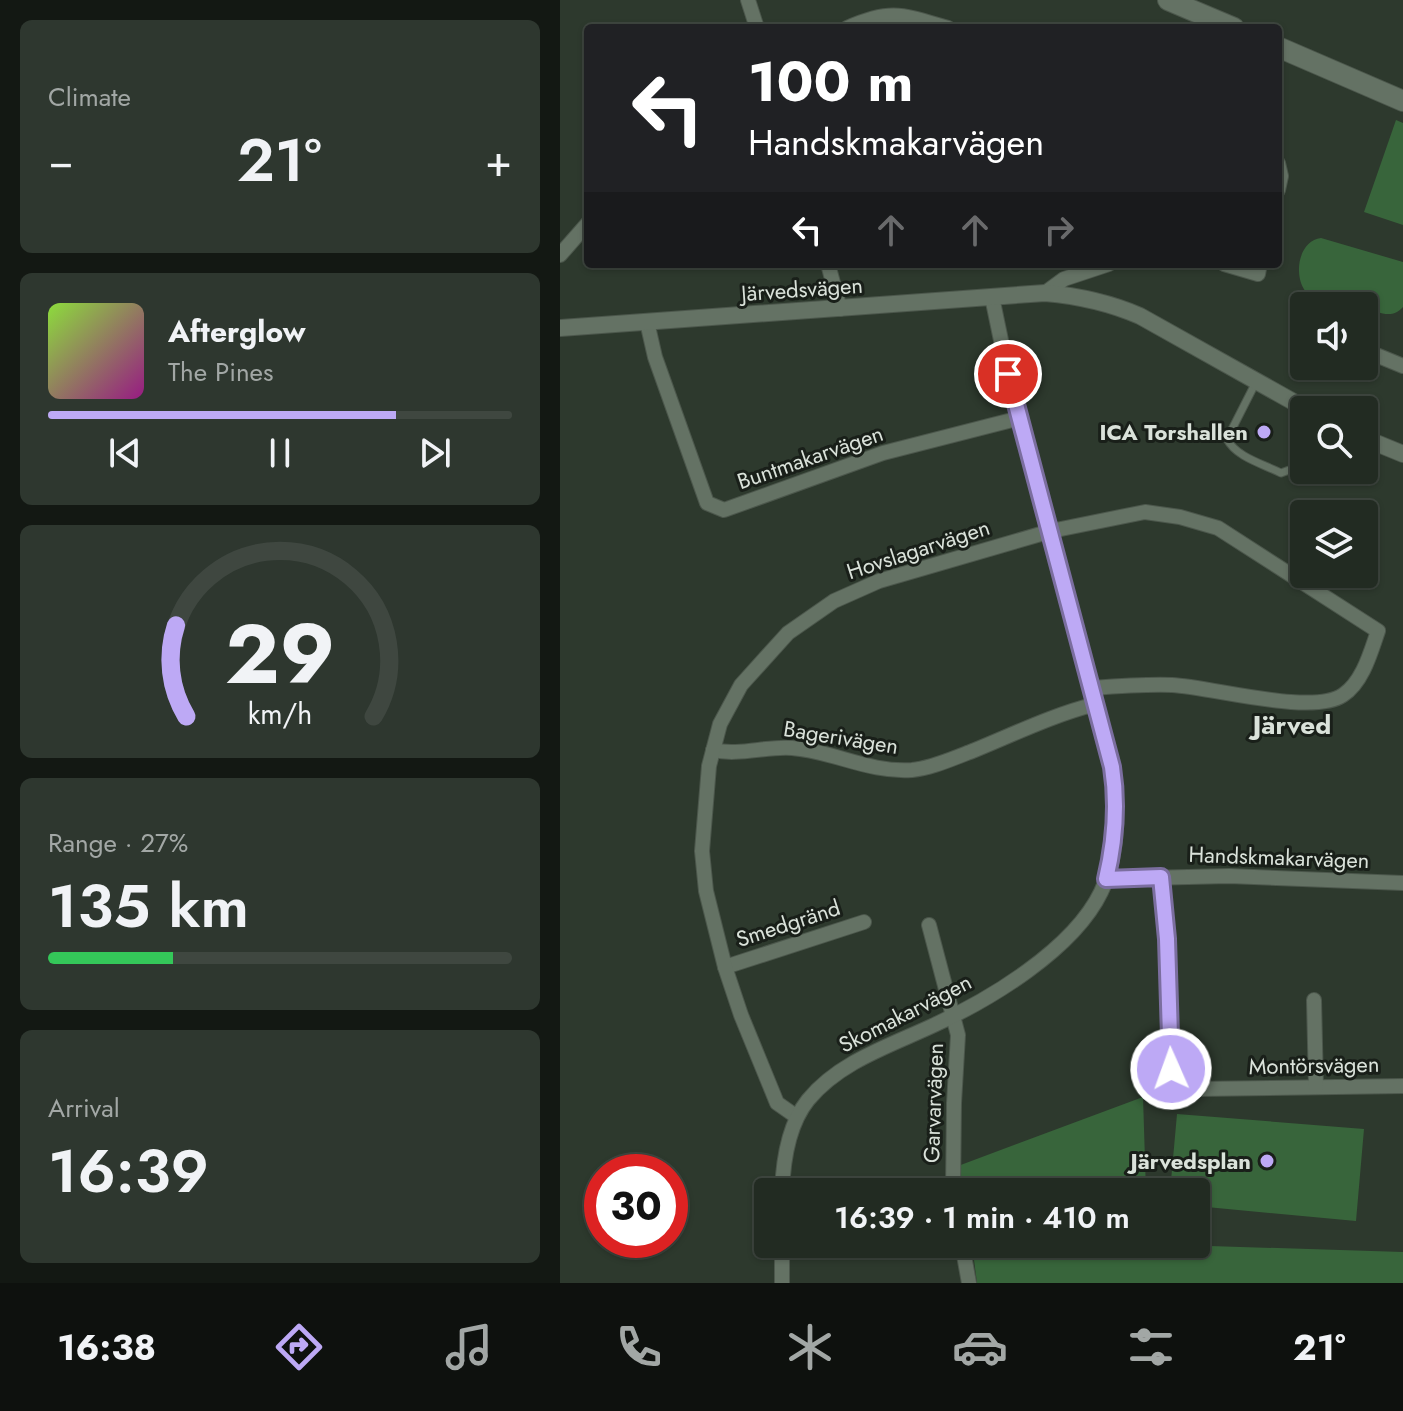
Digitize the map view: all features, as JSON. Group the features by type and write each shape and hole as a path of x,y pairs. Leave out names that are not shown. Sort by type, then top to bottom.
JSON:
{"main road":[{"path":"1168,0 1225,24"},
{"path":"1282,49 1403,101"}],"street":[{"path":"748,0 756,24"},
{"path":"856,24 891,14 932,24"},
{"path":"560,255 584,228"},
{"path":"829,268 840,309"},
{"path":"1045,293 1064,279 1097,268"},
{"path":"1238,268 1258,274 1259,268"},
{"name":"Järvedsvägen","path":"560,328 1045,293 1079,296 1111,304 1168,331 1290,400"},
{"name":"Skomakarvägen","path":"783,1178 797,1117 826,1082 856,1061 953,1017 1001,988 1049,953 1081,921 1101,892 1112,855 1116,789 1020,418 992,297"},
{"name":"Buntmakarvägen","path":"647,322 655,357 707,503 717,509 724,510 883,453 1020,418"},
{"path":"1378,356 1403,366"},
{"path":"1378,444 1403,454"},
{"name":"Hovslagarvägen","path":"797,1117 777,1103 725,967 706,891 702,851 707,780 720,724 741,685 788,633 834,601 879,581 1051,531 1145,512 1203,522 1252,548 1378,631 1368,659 1348,691 1325,702 1302,702 1172,685 1092,688"},
{"name":"Bagerivägen","path":"713,750 730,752 790,748 860,765 912,770 941,763 1048,719 1096,704"},
{"name":"Handskmakarvägen","path":"1106,879 1229,876 1403,883"},
{"name":"Montörsvägen","path":"1161,877 1167,939 1171,1069 1173,1078 1179,1084 1196,1089 1403,1086"},
{"name":"Smedgränd","path":"725,967 864,922"},
{"name":"Garvarvägen","path":"929,925 958,1035 953,1178"},
{"path":"1314,1000 1316,1087"},
{"path":"782,1258 782,1283"},
{"path":"965,1258 969,1283"}],"lane":[{"path":"1256,382 1227,439 1234,450 1281,473 1290,470"}],"green space":[{"path":"1396,120 1403,123 1403,225 1364,212"},
{"path":"1321,238 1403,262 1403,307 1394,313 1378,312 1378,292 1306,292 1300,277 1300,260 1307,245"},
{"path":"1143,1097 1146,1178 960,1178 958,1166"},
{"name":"Järvedsplan","path":"1177,1114 1364,1129 1356,1221 1210,1207 1210,1178 1171,1178"},
{"path":"1210,1246 1403,1252 1403,1283 977,1283 974,1258 1210,1258"}],"place":[{"name":"ICA Torshallen","path":"1264,432"},
{"name":"Järvedsplan","path":"1267,1161"}],"district":[{"name":"Järved","path":"1292,725"}],"route":[{"path":"1008,374 1112,767 1117,809 1106,879 1161,877 1167,939 1171,1069"}]}
